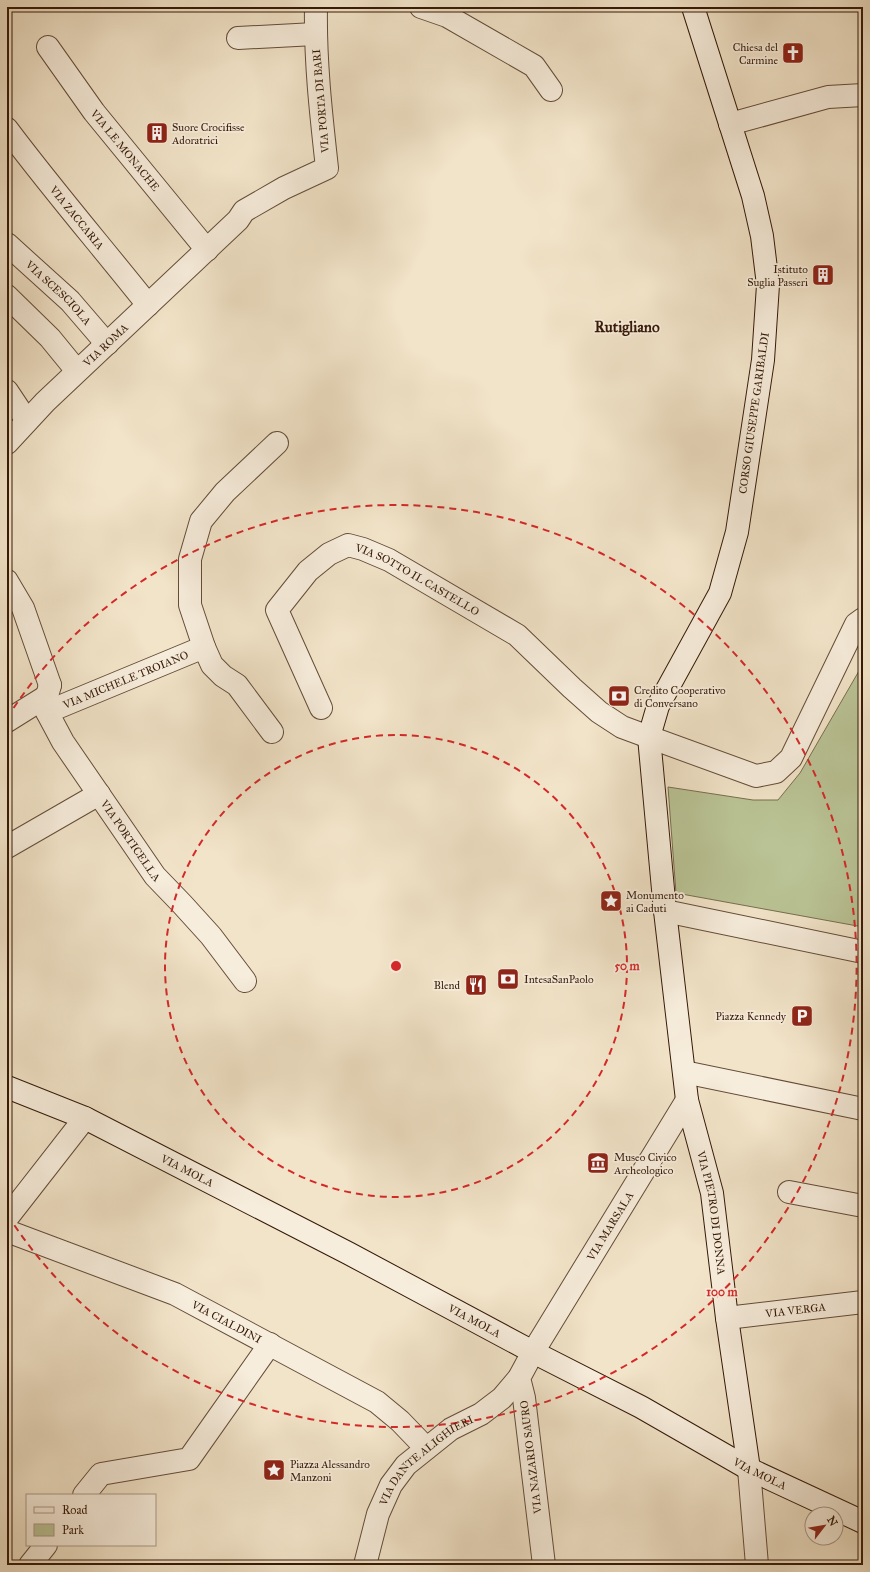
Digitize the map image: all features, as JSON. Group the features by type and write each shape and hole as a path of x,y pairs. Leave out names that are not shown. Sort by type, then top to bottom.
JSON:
{"street":[{"name":"VIA PORTA DI BARI","path":"207,250 238,220 244,211 284,188 327,168 319,95 315,34 316,7"},
{"path":"421,7 447,16 534,66 551,90"},
{"name":"CORSO GIUSEPPE GARIBALDI","path":"648,737 658,706 720,593 737,532 763,360 768,285 762,236 754,196 693,7"},
{"path":"238,38 315,34"},
{"name":"VIA LE MONACHE","path":"48,47 94,112 207,250"},
{"path":"730,124 828,97 863,95"},
{"name":"VIA ZACCARIA","path":"7,129 42,176 105,250 148,305"},
{"name":"VIA SCESCIOLA","path":"7,244 70,301 107,344"},
{"name":"VIA ROMA","path":"7,443 77,371 207,250"},
{"path":"7,296 50,338 77,371"},
{"path":"7,392 27,421"},
{"path":"272,732 237,685 223,676 212,664 204,647 190,605 190,558 201,521 225,492 277,443"},
{"name":"VIA SOTTO IL CASTELLO","path":"321,708 277,610 308,571 329,554 348,545 363,548 389,560 517,635 599,712 622,727 648,737"},
{"name":"VIA PORTICELLA","path":"7,581 23,608 48,698 63,742 154,876 211,936 245,981"},
{"path":"648,737 756,776 776,772 791,758 856,624 863,619"},
{"name":"VIA MICHELE TROIANO","path":"7,721 48,698 204,647"},
{"name":"VIA PIETRO DI DONNA","path":"648,737 665,912 687,1100 712,1193 727,1318 749,1469 757,1565"},
{"path":"7,847 99,794"},
{"path":"665,912 863,952"},
{"path":"684,1072 863,1109"},
{"name":"VIA MOLA","path":"7,1087 85,1118 641,1407 749,1469 863,1522"},
{"name":"VIA MARSALA","path":"533,1352 687,1100"},
{"path":"7,1218 85,1118"},
{"path":"789,1192 863,1206"},
{"name":"VIA CIALDINI","path":"7,1231 175,1294 377,1402 400,1421 426,1448"},
{"name":"VIA VERGA","path":"727,1318 863,1302"},
{"path":"85,1494 100,1474 189,1458 270,1344"},
{"path":"519,1378 533,1352"},
{"name":"VIA DANTE ALIGHIERI","path":"365,1565 378,1514 391,1485 406,1465 451,1429 481,1414 502,1398 519,1378"},
{"name":"VIA NAZARIO SAURO","path":"519,1378 524,1398 544,1565"},
{"path":"30,1565 45,1546"}],"green space":[{"path":"863,664 863,927 676,893 668,787 753,800 778,800 800,773"}],"place":[{"name":"Chiesa del Carmine","path":"793,53"},
{"name":"Suore Crocifisse Adoratrici","path":"157,133"},
{"name":"Istituto Suglia Passeri","path":"823,275"},
{"name":"Credito Cooperativo di Conversano","path":"619,696"},
{"name":"Monumento ai Caduti","path":"611,901"},
{"name":"IntesaSanPaolo","path":"508,979"},
{"name":"Blend","path":"476,985"},
{"name":"Piazza Kennedy","path":"802,1016"},
{"name":"Museo Civico Archeologico","path":"598,1163"},
{"name":"Piazza Alessandro Manzoni","path":"274,1470"}],"district":[{"name":"Rutigliano","path":"627,327"}]}
